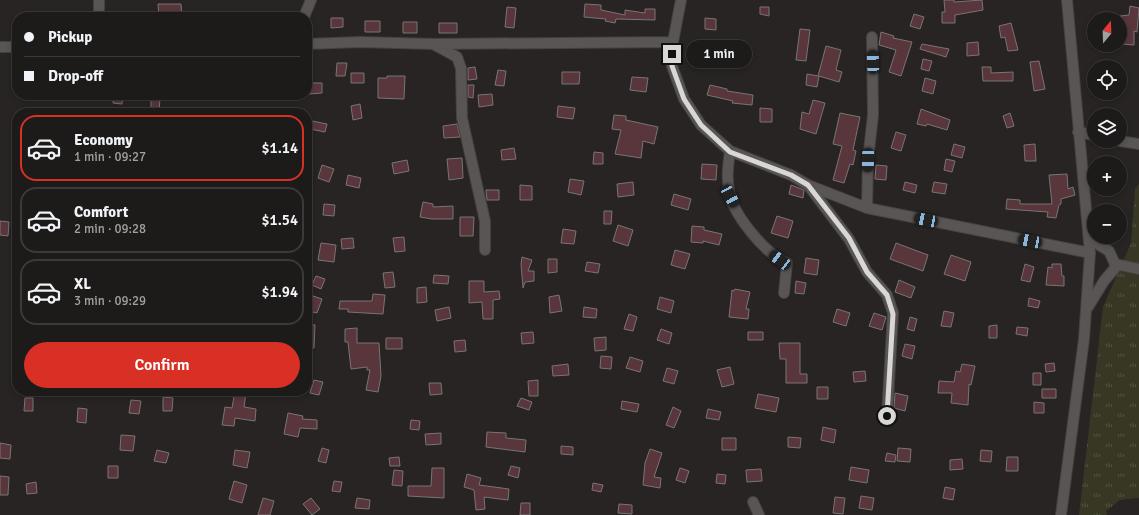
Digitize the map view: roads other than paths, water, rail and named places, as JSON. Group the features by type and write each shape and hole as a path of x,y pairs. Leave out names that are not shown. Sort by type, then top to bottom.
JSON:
{"street":[{"path":"99,0 99,12"},
{"path":"306,12 311,0"},
{"path":"682,0 673,42 672,66 684,99 701,125 730,152 791,175 808,185 867,208 1090,253"},
{"path":"1067,0 1087,220"},
{"path":"867,208 868,160 873,114 872,37"},
{"path":"312,44 360,42 434,44 673,42"},
{"path":"434,44 457,57 461,68 462,118 485,221 485,250"},
{"path":"0,47 12,47"},
{"path":"1078,132 1087,134"},
{"path":"1127,142 1139,144"},
{"path":"730,152 727,179 730,196 741,216 756,237 770,253 787,263 784,293"},
{"path":"808,185 849,238 867,272 887,295 893,314 887,416"},
{"path":"1061,515 1087,309 1089,244"},
{"path":"1097,244 1109,252 1116,264 1139,269"},
{"path":"1087,309 1104,281 1115,268 1116,264"},
{"path":"754,502 758,515"}]}
